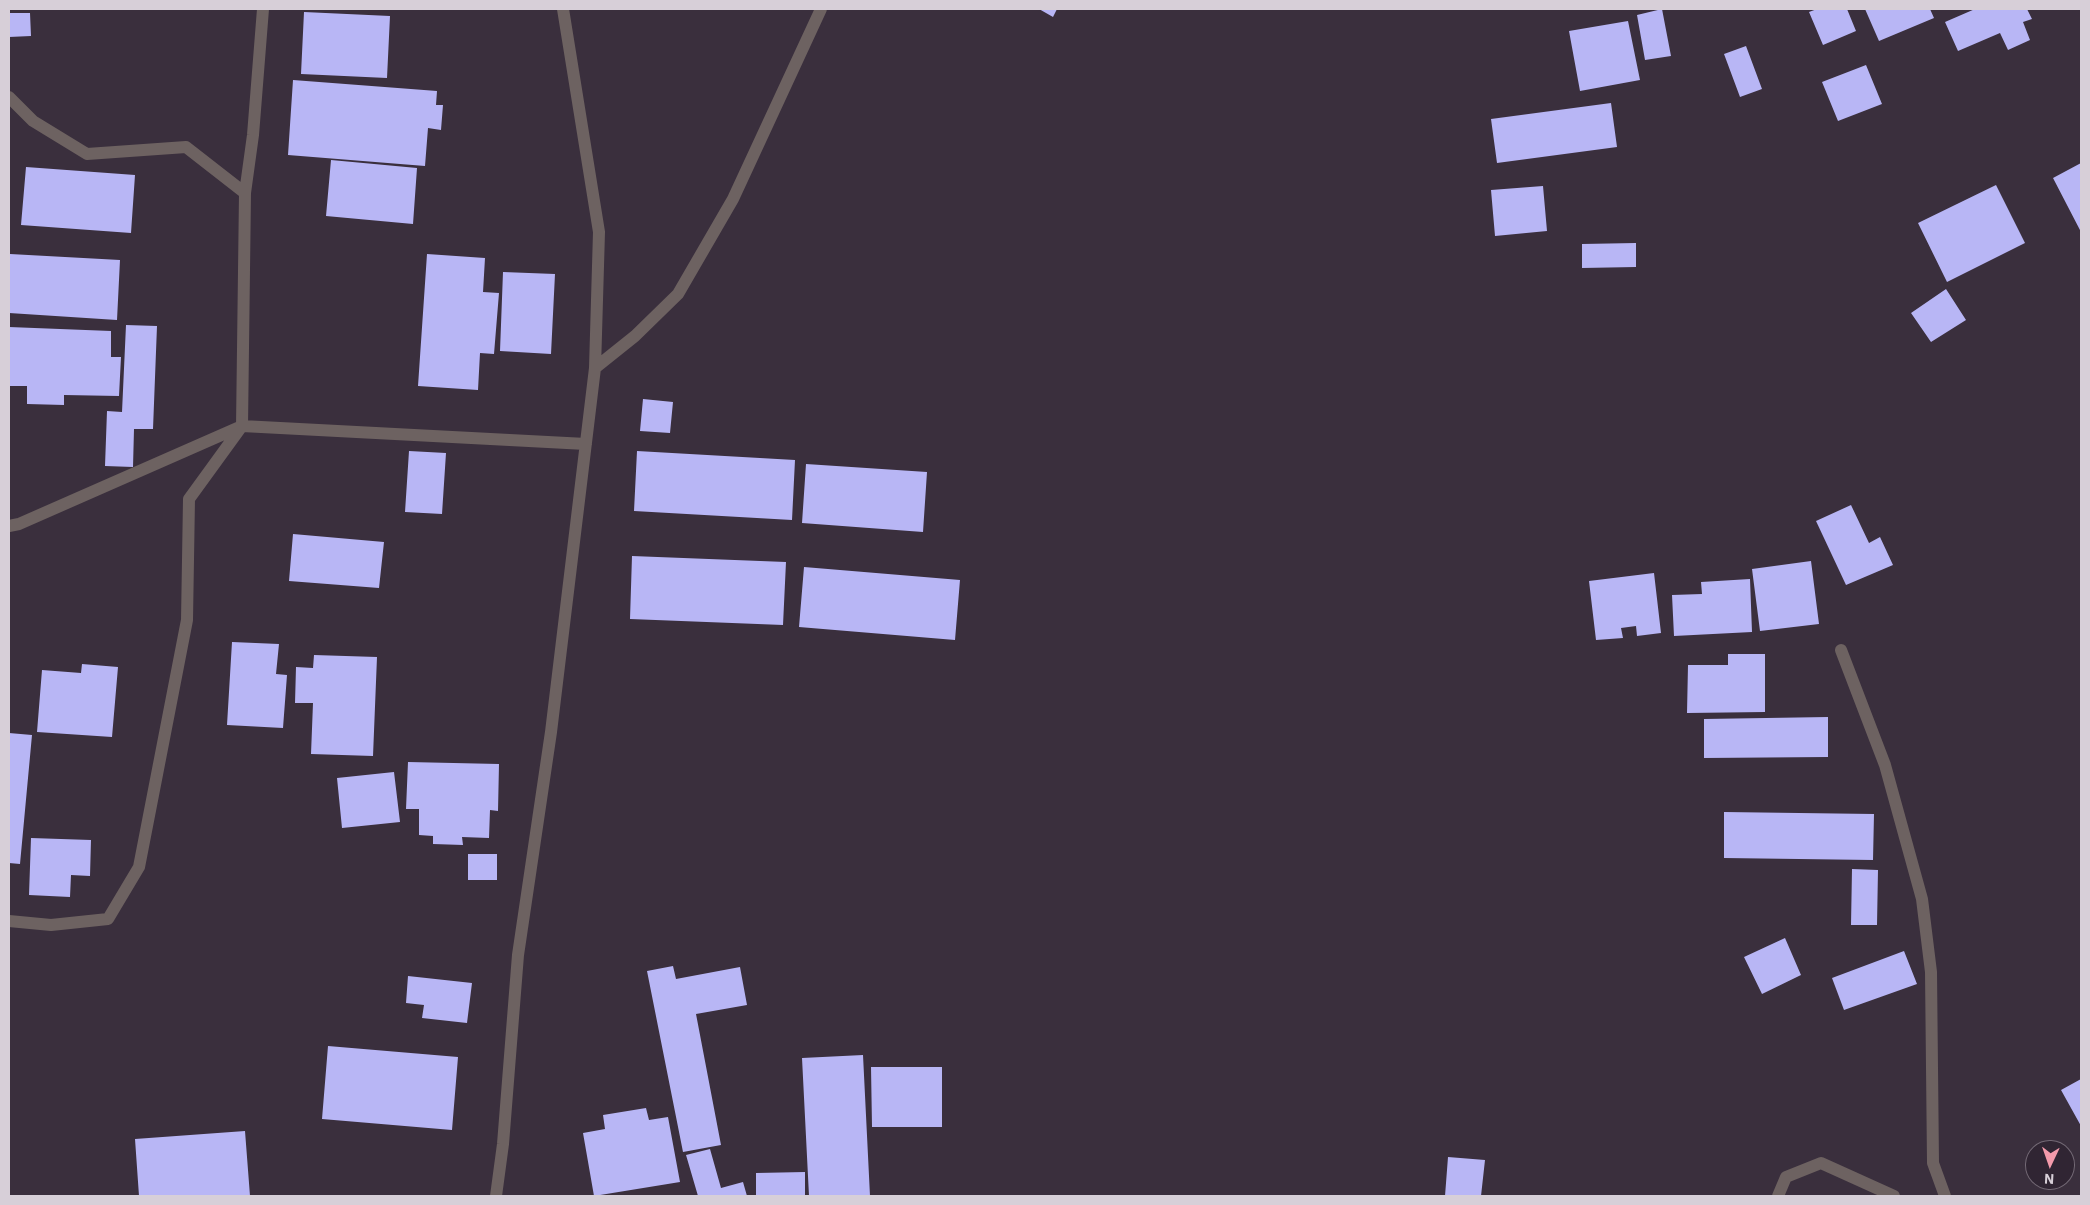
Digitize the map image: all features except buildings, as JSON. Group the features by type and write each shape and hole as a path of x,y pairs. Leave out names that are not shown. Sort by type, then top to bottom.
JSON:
{"street":[{"path":"9,921 51,925 108,919 139,867 186,620 189,499 242,426 245,192 253,135 263,9"},
{"path":"496,1196 503,1144 518,955 551,732 595,368 599,232 562,9"},
{"path":"595,368 635,336 678,294 733,199 821,9"},
{"path":"9,97 33,121 87,154 186,147 245,192"},
{"path":"9,526 19,524 242,426 586,444"},
{"path":"1841,650 1885,765 1922,899 1931,972 1934,1164 1945,1196"},
{"path":"1778,1196 1786,1177 1822,1164 1894,1196"}]}
